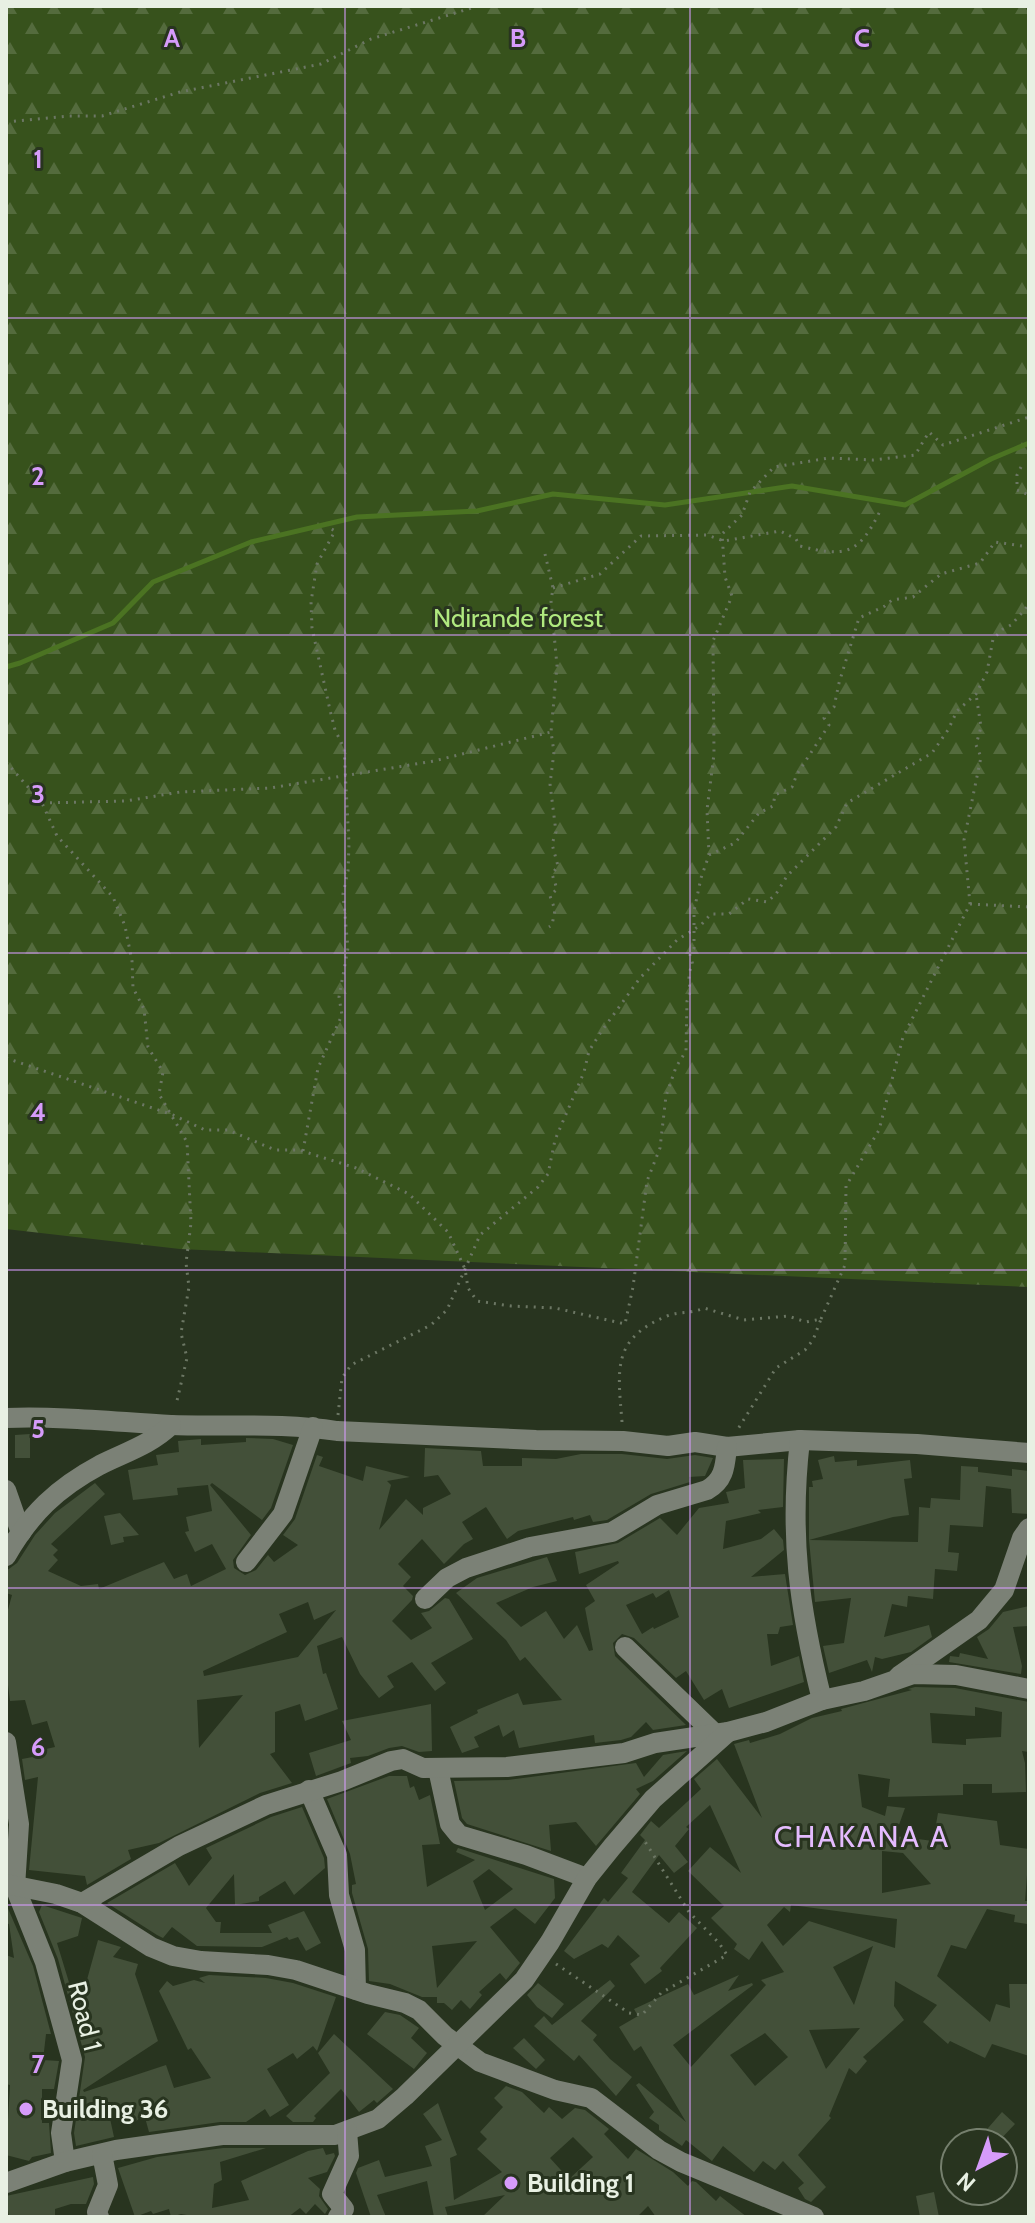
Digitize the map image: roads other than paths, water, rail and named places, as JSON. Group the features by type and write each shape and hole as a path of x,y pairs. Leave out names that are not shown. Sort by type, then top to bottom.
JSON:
{"street":[{"path":"6,1418 44,1416 171,1425 313,1427 337,1431 623,1441 668,1446 695,1442 727,1447 800,1440 917,1444 1029,1453"},
{"path":"6,1556 40,1507 58,1490 102,1464 148,1444 171,1425"},
{"path":"246,1562 283,1514 313,1427"},
{"path":"800,1440 794,1492 799,1590 806,1637 822,1700"},
{"path":"425,1599 447,1578 480,1562 530,1547 612,1532 657,1505 715,1486 723,1474 727,1447"},
{"path":"6,1490 21,1533"},
{"path":"895,1680 979,1620 1004,1590 1022,1538 1029,1528"},
{"path":"625,1647 721,1732"},
{"path":"82,1903 179,1846 266,1805 403,1759 423,1768 438,1769 561,1763 624,1753 655,1743 766,1722 822,1700 864,1691 913,1674 940,1673 1029,1689"},
{"path":"6,2183 65,2162 102,2154 222,2135 318,2137 347,2131 378,2119 524,1980 587,1878 653,1799 721,1732"},
{"path":"6,1742 19,1824 10,1886 56,1894 82,1903 151,1947 173,1956 296,1970 405,2003 419,2010 480,2062 555,2090 591,2098 659,2150 681,2162 814,2217"},
{"path":"438,1769 450,1824 459,1835 587,1878"},
{"path":"309,1790 337,1855 339,1895 355,1950 356,1990"},
{"name":"Road 1","path":"10,1886 45,1962 72,2060 61,2133 65,2162"},
{"path":"338,2217 344,2209 332,2194 349,2156 347,2131"},
{"path":"99,2217 97,2212 108,2185 102,2154"}],"waterway":[{"path":"6,667 113,623 153,582 251,542 357,517 477,511 553,494 665,505 792,486 905,505 991,459 1029,443"}],"place":[{"name":"Building 36","path":"26,2109"},
{"name":"Building 1","path":"511,2183"}],"district":[{"name":"CHAKANA A","path":"862,1836"}],"park label":[{"name":"Ndirande forest","path":"518,618"}]}
